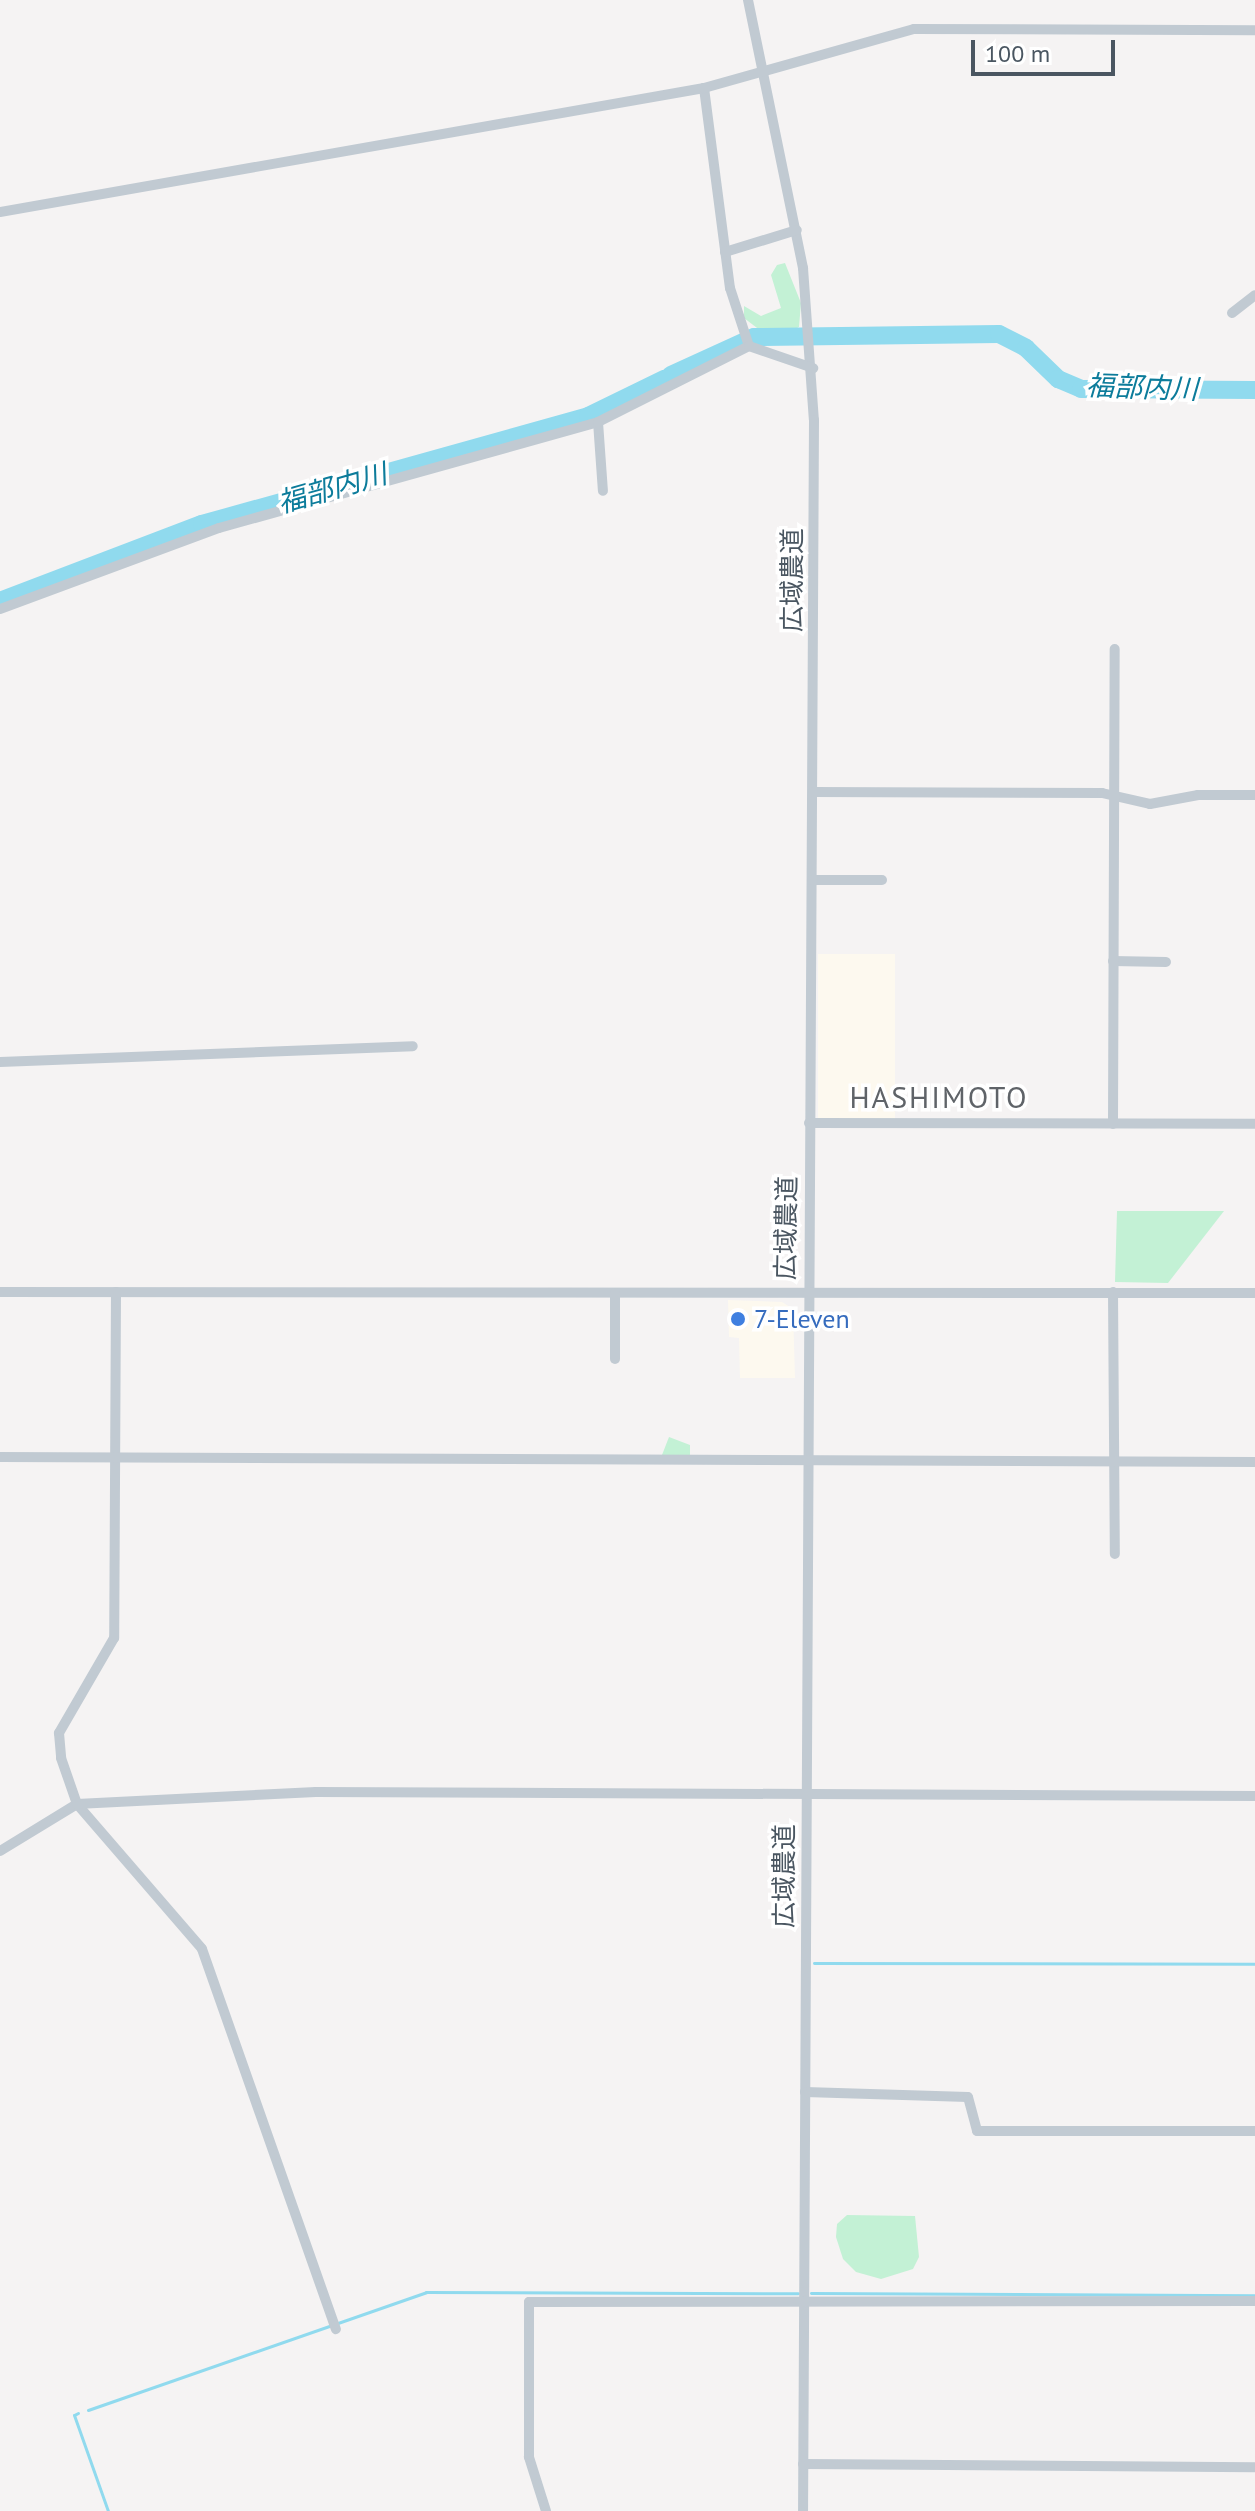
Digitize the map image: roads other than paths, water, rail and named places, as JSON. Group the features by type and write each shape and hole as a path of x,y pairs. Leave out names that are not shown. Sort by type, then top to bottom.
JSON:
{"street":[{"name":"広域農道","path":"748,0 797,230 811,328 813,368 803,2511"},
{"path":"0,212 704,88 914,29 1255,30"},
{"path":"704,88 730,288 748,342 813,368"},
{"path":"725,252 797,230"},
{"path":"1232,313 1255,295"},
{"path":"0,609 219,528 598,422 748,342"},
{"path":"598,422 603,491"},
{"path":"1113,1124 1115,649"},
{"path":"813,792 1102,793 1150,804 1198,795 1255,795"},
{"path":"812,880 882,880"},
{"path":"1113,961 1166,962"},
{"path":"0,1062 413,1046"},
{"path":"809,1123 1255,1124"},
{"path":"0,1292 1255,1293"},
{"path":"116,1292 114,1638 59,1733 61,1758 77,1804 202,1949 336,2328"},
{"path":"1113,1292 1115,1554"},
{"path":"615,1293 615,1359"},
{"path":"0,1457 1255,1462"},
{"path":"0,1851 77,1804 316,1792 1255,1796"},
{"path":"805,2092 968,2097 977,2131 1255,2131"},
{"path":"546,2511 529,2457 529,2302 1255,2301"},
{"path":"803,2464 1255,2467"}],"waterway":[{"name":"福部内川","path":"671,375 754,337 999,334 1026,348 1058,379 1081,389 1255,390"},
{"name":"福部内川","path":"0,601 202,524 588,416 664,379"},
{"path":"814,1963 1255,1964"},
{"path":"88,2410 426,2292 798,2293"},
{"path":"811,2293 1255,2295"},
{"path":"78,2413 74,2415 108,2511"}],"place":[{"name":"7-Eleven","path":"738,1319"}],"district":[{"name":"HASHIMOTO","path":"939,1097"}]}
